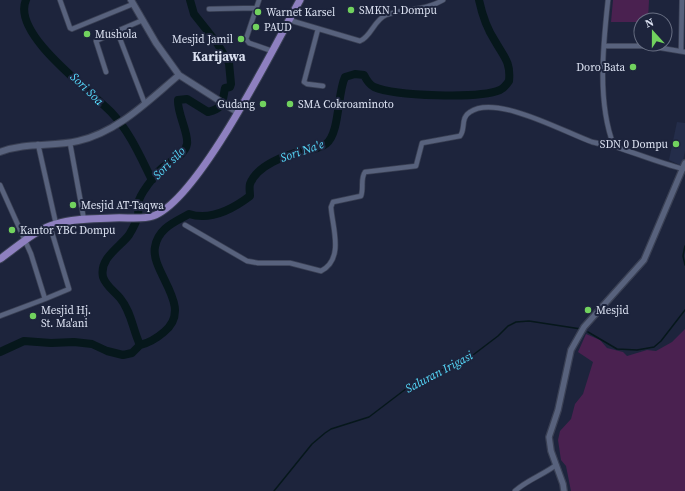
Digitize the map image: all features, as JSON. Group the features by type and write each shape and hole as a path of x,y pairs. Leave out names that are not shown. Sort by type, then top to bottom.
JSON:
{"highway":[{"path":"0,259 26,240 53,225 84,220 141,217 159,214 175,201 201,169 237,112 300,0"}],"main road":[{"path":"132,2 179,75 237,112"},
{"path":"0,152 22,145 70,143 85,139 111,128 145,104 179,75"}],"street":[{"path":"60,0 70,28 72,29 132,2"},
{"path":"259,0 247,32 246,40 250,44 272,51"},
{"path":"289,20 360,41 384,17 425,8 443,0"},
{"path":"608,0 604,46 604,92 609,130 614,146"},
{"path":"604,46 649,46 683,51 682,0"},
{"path":"209,9 256,8"},
{"path":"106,72 96,41 143,20"},
{"path":"318,29 304,82 307,84 323,86"},
{"path":"117,31 145,104"},
{"path":"186,225 252,263 290,263 321,271 329,264 335,250 331,212 333,202 361,196 363,191 362,178 365,172 416,166 422,143 460,136 462,134 465,117 474,110 488,107 505,109 555,126 591,141 684,166 644,260 584,327 571,350 560,404 549,437 551,451 564,484 564,491"},
{"path":"70,143 84,220"},
{"path":"0,316 69,290 53,225 38,144"},
{"path":"0,185 26,240 45,298"},
{"path":"515,491 525,482 542,475 556,465"}],"shaded area":[{"path":"613,0 649,0 648,12 633,12 633,22 611,22"},
{"path":"677,122 685,123 685,151 682,166 669,160"},
{"path":"685,329 685,491 571,491 566,466 561,460 558,440 560,431 571,419 575,404 583,394 593,362 578,352 586,334 600,340 607,348 623,352 627,356 647,350 656,351 672,342"}],"waterway":[{"name":"Sori Soa","path":"26,0 24,14 30,29 41,45 71,76 101,102 118,120 134,144 152,180"},
{"name":"Sori silo","path":"0,352 24,341 51,343 74,342 92,344 107,351 123,355 132,353 140,345 124,303 104,280 104,264 111,253 132,231 136,223 138,204 142,193 157,173 179,156 185,149 187,140 179,111 178,100 187,99 208,112 220,107 223,101 225,88 230,87 231,84 229,63 217,43 194,14 190,0"},
{"name":"Sori Na'e","path":"140,345 153,340 164,332 172,322 175,312 173,301 155,257 157,240 163,230 189,214 205,216 213,215 229,209 250,196 250,184 254,177 265,166 289,155 318,148 326,144 331,139 334,131 342,84 345,77 355,74 364,75 374,87 400,93 474,95 500,90 505,86 509,81 508,64 487,26 479,0"},
{"name":"Saluran Irigasi","path":"685,246 683,256 685,265"},
{"name":"Saluran Irigasi","path":"588,332 617,349 637,350 654,347 661,341 685,310"},
{"name":"Saluran Irigasi","path":"274,491 312,444 325,433 331,429 369,417 411,385 473,355 498,336 508,326 516,322 529,321 581,329"}],"place":[{"name":"SMKN 1 Dompu","path":"351,10"},
{"name":"Warnet Karsel","path":"258,12"},
{"name":"PAUD","path":"256,27"},
{"name":"Mushola","path":"87,34"},
{"name":"Mesjid Jamil","path":"241,39"},
{"name":"Doro Bata","path":"633,67"},
{"name":"Gudang","path":"263,104"},
{"name":"SMA Cokroaminoto","path":"290,104"},
{"name":"SDN 0 Dompu","path":"676,144"},
{"name":"Mesjid AT-Taqwa","path":"73,205"},
{"name":"Kantor YBC Dompu","path":"12,230"},
{"name":"Mesjid","path":"588,310"},
{"name":"Mesjid Hj. St. Ma'ani","path":"33,316"}],"district":[{"name":"Karijawa","path":"219,56"}]}
